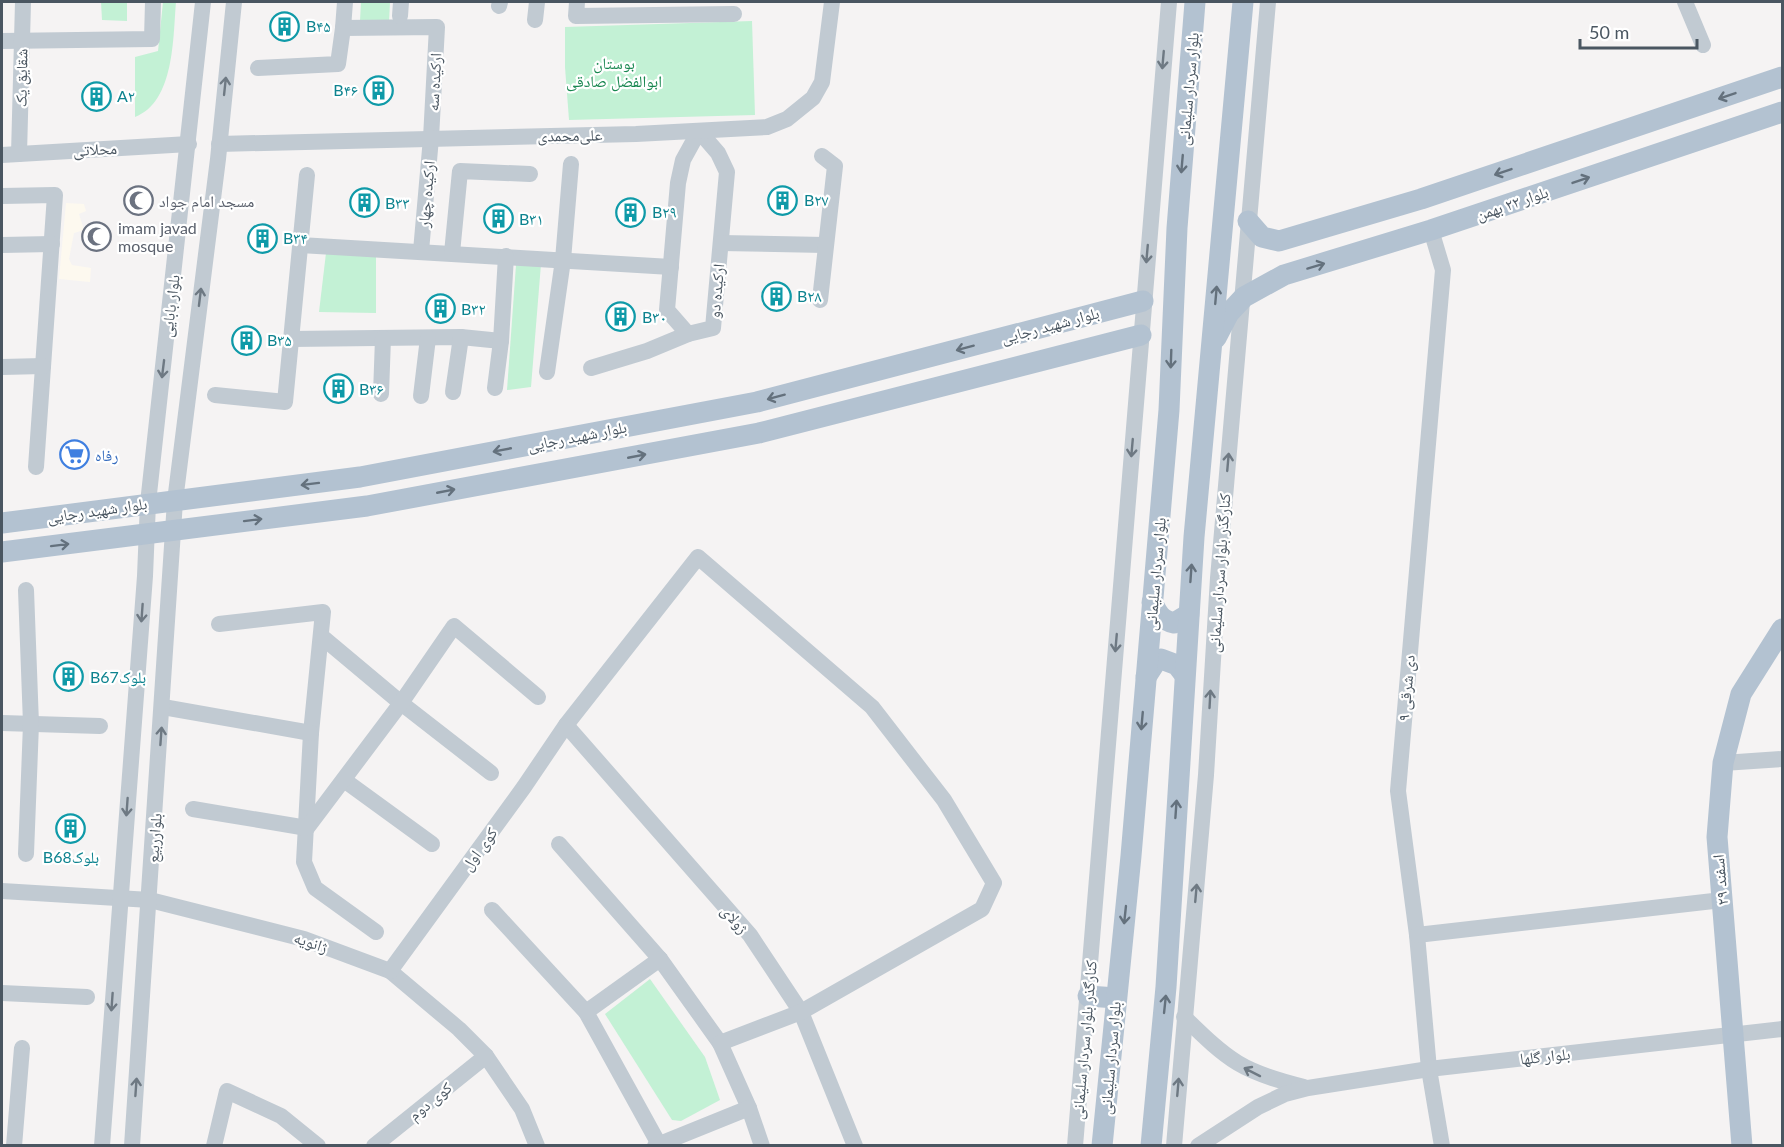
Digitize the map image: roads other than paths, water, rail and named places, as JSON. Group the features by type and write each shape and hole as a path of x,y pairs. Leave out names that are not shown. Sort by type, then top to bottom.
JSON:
{"main road":[{"name":"بلوار سردار سلیمانی","path":"1102,1146 1169,410 1177,228 1195,2"},
{"path":"1151,1146 1166,987 1188,614 1243,2"},
{"name":"بلوار ۲۲ بهمن","path":"1279,241 1421,199 1782,77"},
{"name":"بلوار ۲۲ بهمن","path":"1244,297 1284,275 1431,230 1782,112"},
{"path":"1248,221 1262,237 1279,241 1274,248 1275,263 1284,275"},
{"path":"1212,345 1229,314 1244,297"},
{"name":"بلوار شهید رجایی","path":"2,523 360,477 757,402 1143,301"},
{"name":"بلوار شهید رجایی","path":"2,552 367,506 759,433 1141,334"},
{"path":"1000,339 1008,348 1010,358 1004,370"},
{"path":"1152,602 1159,617 1168,621 1174,623 1188,614"},
{"name":"۲۹ اسفند","path":"1742,1146 1717,837 1723,763 1741,694 1782,629"},
{"path":"1146,677 1155,663 1161,659 1177,665 1184,674"},
{"path":"1088,996 1116,998"}],"street":[{"name":"شقایق یک","path":"19,154 23,2"},
{"path":"2,41 152,39 153,2"},
{"name":"بلوار بابایی","path":"147,534 148,503 203,2"},
{"name":"بلوار بابایی","path":"175,530 175,501 234,2"},
{"path":"258,68 338,64 345,2"},
{"path":"535,20 537,2"},
{"path":"577,2 576,16 734,14"},
{"name":"علی‌محمدی","path":"219,144 699,131 767,127 787,119 813,98 822,81 832,2"},
{"name":"کنارگذر بلوار سردار سلیمانی","path":"1075,1146 1169,2"},
{"name":"کنارگذر بلوار سردار سلیمانی","path":"1174,1146 1206,775 1218,578 1268,2"},
{"path":"1685,2 1703,45"},
{"name":"ارکیده سه","path":"343,28 437,27 431,138"},
{"name":"ارکیده دو","path":"699,131 718,153 727,172 713,328 688,334 667,310 678,183 683,160 699,131"},
{"name":"ارکیده چهار","path":"421,251 431,138"},
{"name":"محلاتی","path":"2,155 189,144"},
{"path":"820,300 835,166 822,156"},
{"path":"547,372 562,260 571,164"},
{"path":"452,253 460,171 530,174"},
{"path":"215,394 285,402 307,175"},
{"path":"2,196 55,195 36,467"},
{"name":"۹ دی شرقی","path":"1431,230 1443,270 1398,790 1416,934 1429,1069 1442,1146"},
{"path":"721,243 825,245"},
{"path":"2,245 52,244"},
{"path":"300,245 671,267"},
{"path":"495,388 501,341 506,256"},
{"path":"591,368 647,351 688,334"},
{"path":"291,339 461,337 501,341"},
{"path":"453,392 461,337"},
{"path":"381,394 383,338"},
{"path":"421,396 428,338"},
{"path":"2,367 43,366"},
{"path":"154,450 167,459 181,453"},
{"name":"بلوارربیع","path":"132,1146 175,530"},
{"name":"بلوارربیع","path":"102,1146 147,534"},
{"name":"کوی اول","path":"390,971 524,788 566,725 698,558 872,707 944,800 994,883 982,909 801,1012"},
{"path":"145,576 148,572 159,568 171,578"},
{"path":"26,590 31,724 26,854"},
{"path":"219,624 323,612 311,733 304,862 315,888 376,932"},
{"path":"307,828 401,703 454,626 538,697"},
{"path":"321,636 401,703 491,773"},
{"path":"163,707 311,733"},
{"path":"2,723 100,726"},
{"name":"ژولای","path":"566,725 750,935 801,1012 855,1146"},
{"path":"1723,763 1782,759"},
{"path":"344,780 432,844"},
{"path":"193,808 307,828"},
{"path":"559,844 660,959 720,1043 750,1108 762,1146"},
{"name":"ژانویه","path":"2,891 150,900 304,939 390,971 459,1029 486,1056 522,1108 537,1146"},
{"path":"1416,934 1722,900"},
{"path":"492,910 586,1012 658,1145 750,1108"},
{"path":"586,1012 660,959"},
{"path":"2,993 87,997"},
{"path":"720,1043 801,1012"},
{"name":"بلوار گلها","path":"1184,1017 1233,1062 1261,1076 1308,1088"},
{"name":"بلوار گلها","path":"1198,1146 1258,1107 1285,1094 1308,1088 1429,1069 1782,1029"},
{"path":"14,1146 9,1093 22,1048"},
{"name":"کوی دوم","path":"374,1146 486,1056"},
{"path":"214,1146 227,1091 281,1116 318,1146"}],"place":[{"name":"B۴۵","path":"285,26"},
{"name":"B۴۶","path":"379,90"},
{"name":"A۲","path":"96,96"},
{"name":"B۲۷","path":"783,200"},
{"name":"مسجد امام جواد","path":"138,201"},
{"name":"B۳۳","path":"364,203"},
{"name":"B۲۹","path":"631,212"},
{"name":"B۳۱","path":"498,219"},
{"name":"imam javad mosque","path":"97,237"},
{"name":"B۳۴","path":"262,238"},
{"name":"B۲۸","path":"776,296"},
{"name":"B۳۲","path":"440,309"},
{"name":"B۳۰","path":"621,317"},
{"name":"B۳۵","path":"246,340"},
{"name":"B۳۶","path":"338,389"},
{"name":"رفاه","path":"74,455"},
{"name":"B67بلوک","path":"69,677"},
{"name":"B68بلوک","path":"71,829"}],"park label":[{"name":"بوستان ابوالفضل صادقی","path":"614,72"}]}
